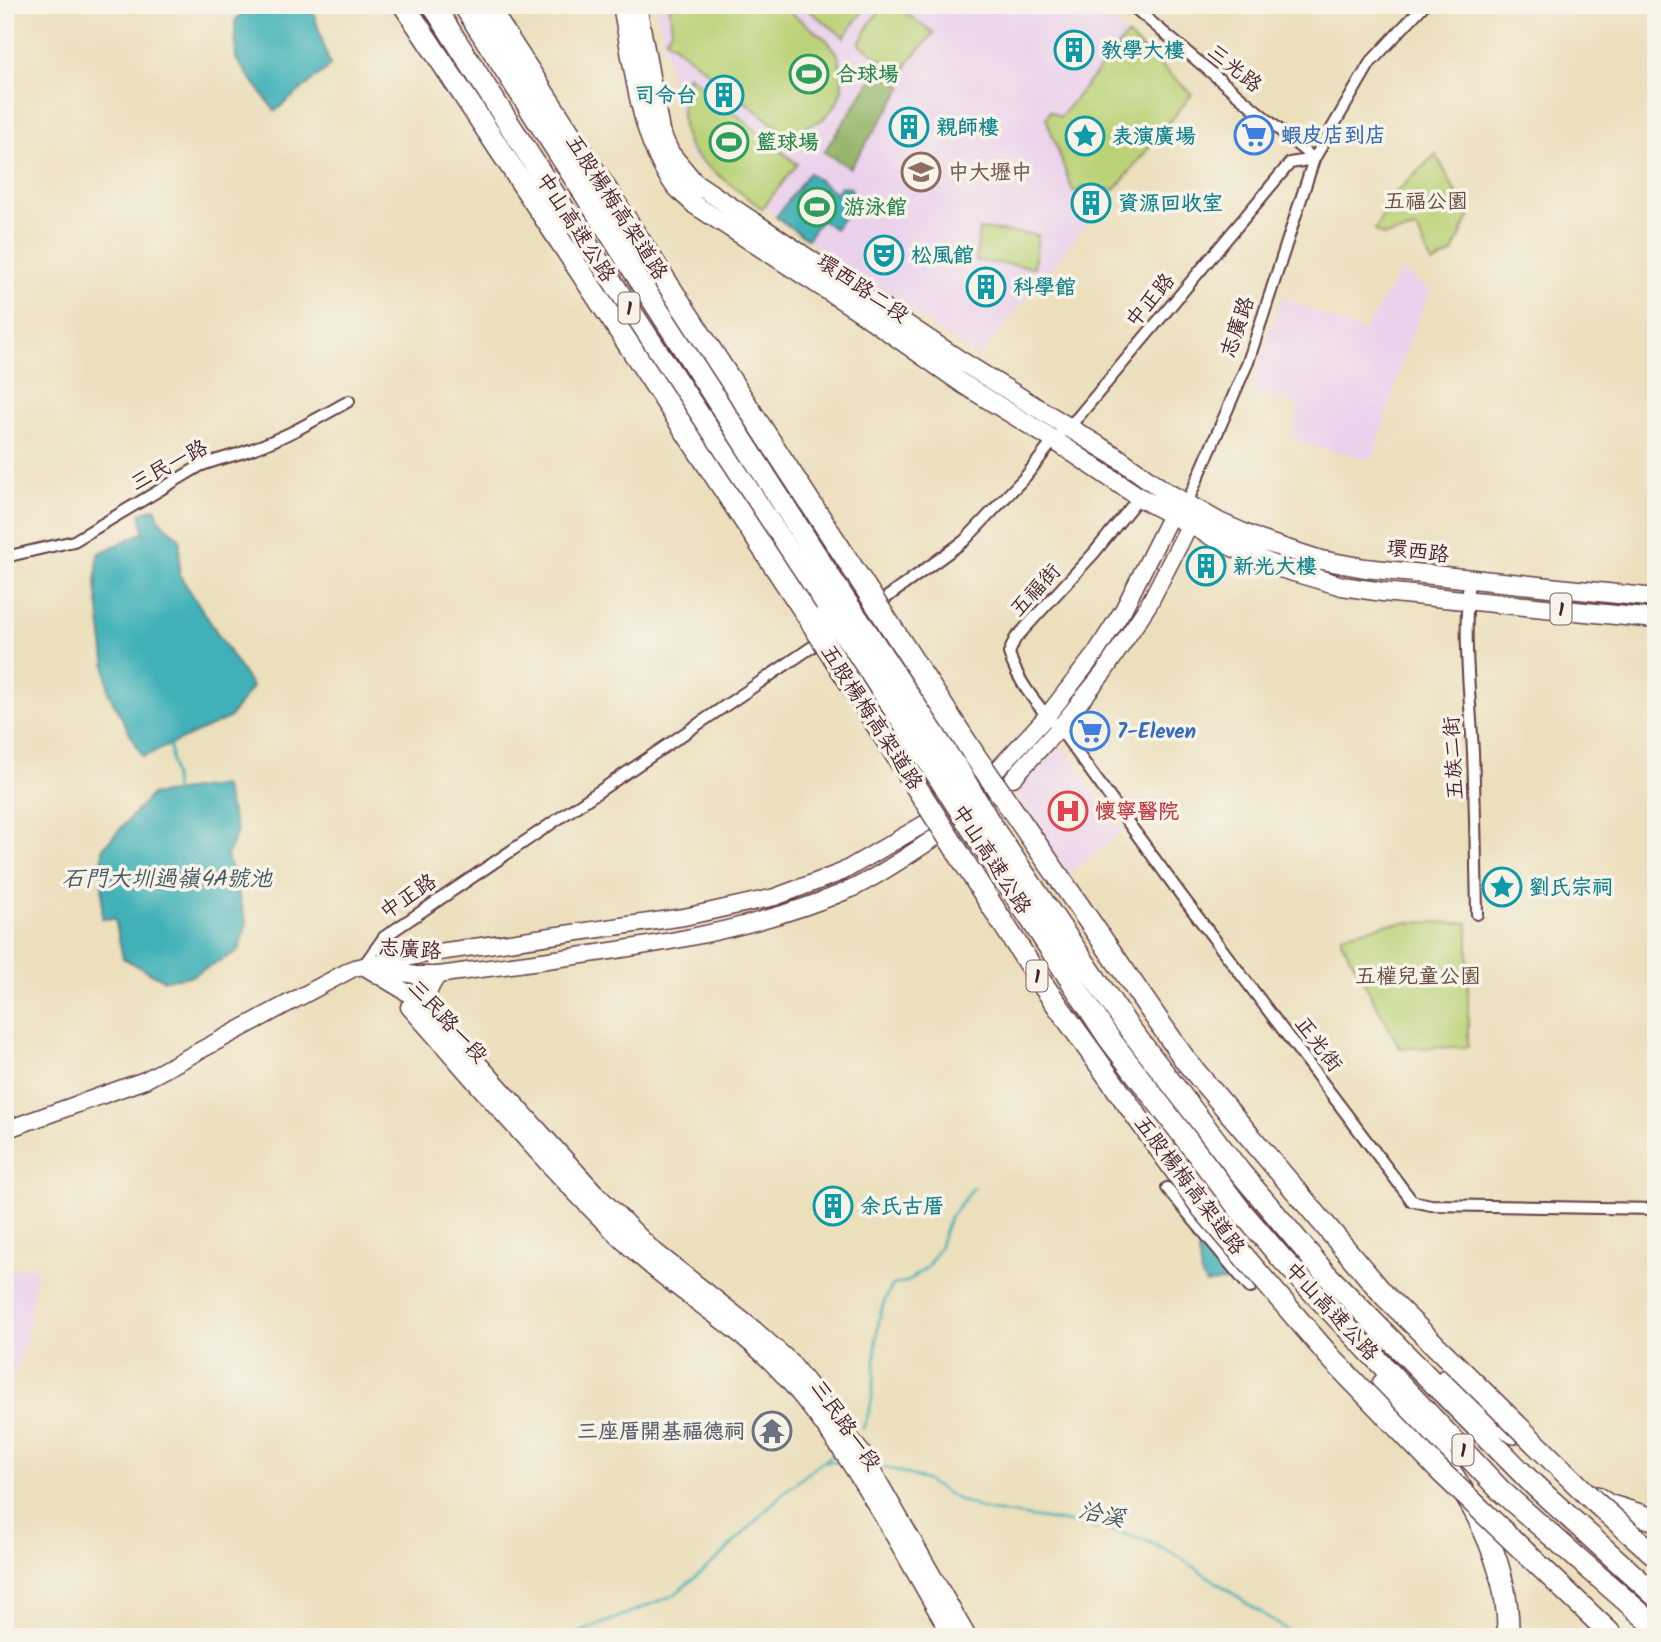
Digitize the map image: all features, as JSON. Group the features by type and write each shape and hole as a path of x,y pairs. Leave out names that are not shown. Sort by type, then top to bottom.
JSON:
{"highway":[{"name":"五股楊梅高架道路","path":"404,5 797,600 1038,978 1203,1209 1341,1368 1438,1469 1614,1637"},
{"name":"中山高速公路","path":"433,5 574,225 860,639 948,772 1108,1037 1241,1211 1283,1260 1502,1491 1656,1627"},
{"name":"中山高速公路","path":"464,5 835,604"},
{"name":"五股楊梅高架道路","path":"486,5 975,756 1186,1061 1385,1296 1595,1502 1656,1554"},
{"name":"中山高速公路","path":"986,834 1126,1024 1239,1171 1324,1272 1534,1485 1656,1596"},
{"path":"1283,1260 1440,1454 1489,1538 1504,1586 1508,1637"},
{"path":"1324,1272 1439,1374 1585,1489 1608,1505 1656,1520"},
{"path":"1585,1489 1656,1554"}],"main road":[{"name":"環西路二段","path":"622,5 648,132 662,166 673,184 695,205 1139,498 1190,524"},
{"name":"環西路二段","path":"636,5 660,131 670,153 694,182 961,361 1187,503"},
{"name":"志廣路","path":"998,770 1047,716 1095,654 1123,610 1171,515 1187,503"},
{"path":"1013,778 1059,728 1104,672 1149,604 1190,524 1187,503"},
{"name":"環西路","path":"1187,503 1219,522 1262,541 1321,560 1469,580 1656,598"},
{"name":"環西路","path":"1190,524 1280,568 1342,586 1656,619"},
{"name":"志廣路","path":"363,966 432,953 684,917 775,897 842,872 926,823"},
{"name":"志廣路","path":"363,966 415,975 438,975 723,932 780,915 853,888 933,839"},
{"path":"5,1130 145,1080 300,995 363,966"},
{"name":"三民路一段","path":"363,966 411,995 459,1042 595,1192 651,1248 754,1329 790,1361 855,1456 968,1637"},
{"name":"三民路一段","path":"363,966 401,998 577,1194 640,1257 714,1315 781,1373 855,1456 952,1637"},
{"path":"429,1014 426,1003 428,990 438,975"}],"street":[{"name":"三光路","path":"1131,5 1314,159"},
{"path":"1314,159 1370,63 1424,5"},
{"name":"中正路","path":"879,603 964,541 1026,476 1054,440 1069,427 1290,163 1314,159"},
{"name":"志廣路","path":"1187,503 1248,362 1314,159"},
{"name":"三民一路","path":"5,557 74,541 200,466 251,450 293,432 349,401"},
{"name":"五福街","path":"1047,716 1014,669 1009,653 1015,639 1094,553 1139,498"},
{"name":"五族二街","path":"1469,580 1467,600 1477,915"},
{"name":"中正路","path":"363,966 384,937 811,647"},
{"name":"正光街","path":"1047,716 1059,728 1181,895 1412,1201 1431,1205 1656,1209"},
{"path":"1167,1188 1250,1288"}],"shaded area":[{"name":"中大壢中","path":"656,5 1094,5 1192,94 978,358 688,155"},
{"path":"1401,270 1430,291 1407,348 1373,459 1304,445 1292,436 1299,407 1251,389 1282,296 1339,323 1364,331"},
{"name":"懷寧醫院","path":"1063,746 1122,832 1068,873 1014,791"},
{"path":"37,1267 25,1344 10,1386 5,1390 5,1269"}],"green space":[{"path":"669,5 781,5 828,41 838,55 842,89 836,105 822,120 804,128 817,139 807,151 665,38 672,30"},
{"path":"802,5 867,5 844,37"},
{"path":"886,5 894,5 934,33 909,61 904,74 859,44 871,21"},
{"path":"1127,35 1192,94 1115,190 1085,187 1073,192 1046,118 1050,111 1060,117"},
{"path":"878,70 903,87 850,168 824,152"},
{"name":"籃球場","path":"688,75 797,164 762,209 691,150 682,122"},
{"name":"五福公園","path":"1436,154 1458,197 1468,207 1469,216 1453,253 1432,264 1417,229 1383,236 1375,230 1387,201"},
{"path":"979,229 1038,235 1034,267 976,261"},
{"name":"五權兒童公園","path":"1468,923 1468,1047 1400,1048 1341,940 1342,935 1388,924"}],"water":[{"path":"250,5 311,5 330,66 275,111 236,59 235,21"},
{"name":"游泳館","path":"809,173 836,193 841,186 851,188 853,196 857,198 835,229 821,220 807,239 776,217"},
{"path":"155,508 160,521 180,539 179,574 252,687 229,718 143,757 109,694 96,584 98,554 144,532 140,513"},
{"name":"石門大圳過嶺4A號池","path":"223,785 237,831 227,856 247,924 238,951 191,976 164,980 123,958 115,919 102,918 103,848 151,795"},
{"path":"1207,1243 1234,1275 1226,1281 1206,1284 1201,1275 1198,1252"}],"waterway":[{"path":"170,745 175,792"},
{"path":"863,1428 873,1392 879,1319 884,1302 893,1285 909,1281 927,1267 939,1248 949,1218 974,1187"},
{"path":"825,1460 834,1454"},
{"name":"洽溪","path":"569,1637 674,1595 722,1555 783,1493 823,1461 841,1462"},
{"name":"洽溪","path":"882,1466 925,1480 957,1499 985,1510 1103,1528 1147,1541 1178,1556 1297,1637"}],"place":[{"name":"教學大樓","path":"1074,50"},
{"name":"合球場","path":"809,74"},
{"name":"司令台","path":"724,95"},
{"name":"親師樓","path":"909,127"},
{"name":"蝦皮店到店","path":"1254,135"},
{"name":"表演廣場","path":"1085,136"},
{"name":"籃球場","path":"729,142"},
{"name":"中大壢中","path":"921,172"},
{"name":"資源回收室","path":"1091,203"},
{"name":"游泳館","path":"817,207"},
{"name":"松風館","path":"884,255"},
{"name":"科學館","path":"986,287"},
{"name":"新光大樓","path":"1206,566"},
{"name":"7-Eleven","path":"1090,731"},
{"name":"懷寧醫院","path":"1068,811"},
{"name":"劉氏宗祠","path":"1502,887"},
{"name":"余氏古厝","path":"833,1206"},
{"name":"三座厝開基福德祠","path":"772,1431"}]}
